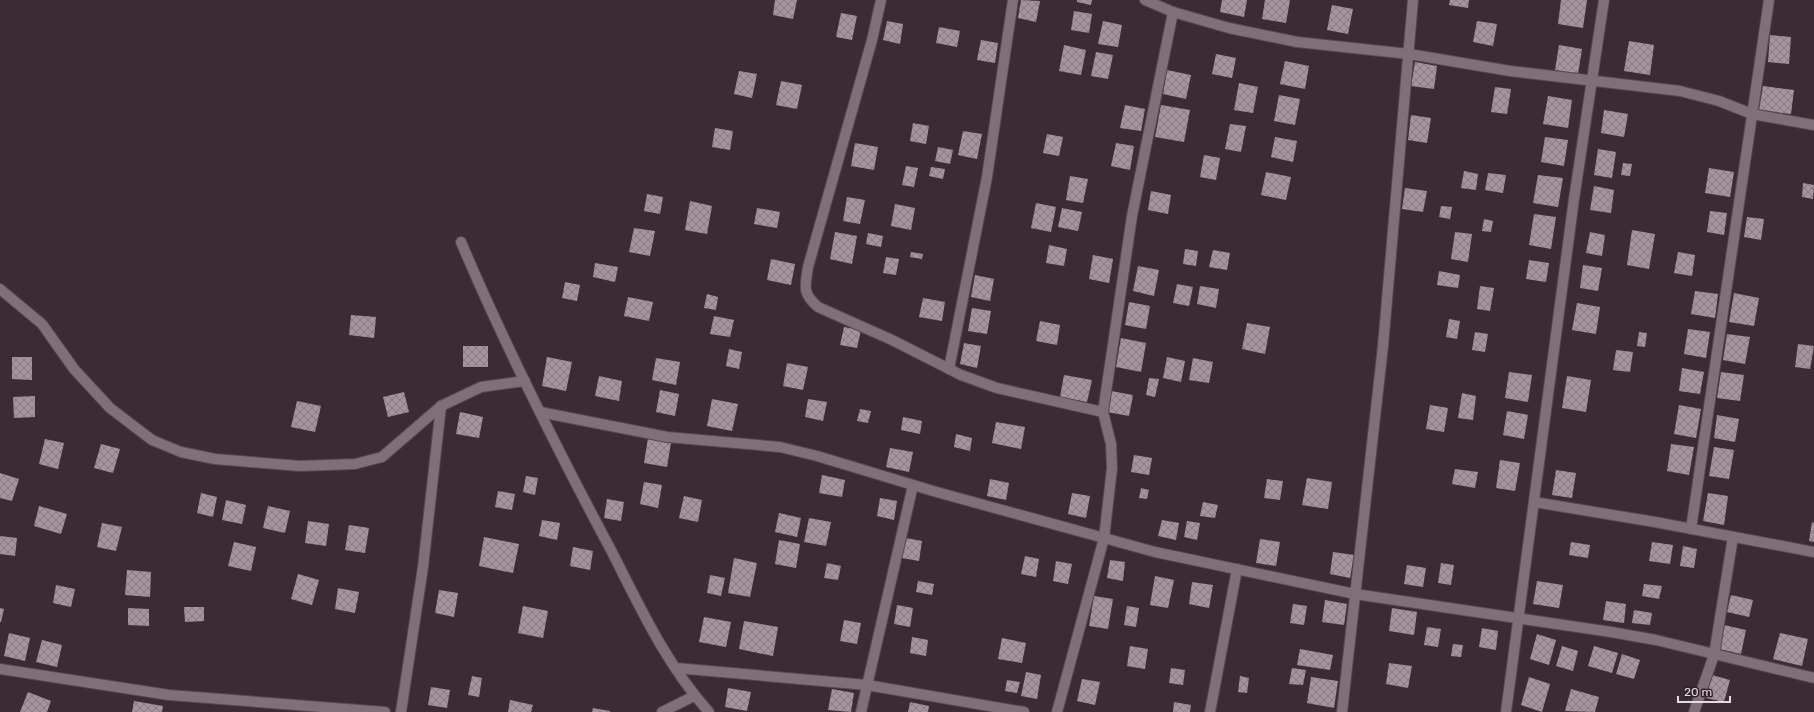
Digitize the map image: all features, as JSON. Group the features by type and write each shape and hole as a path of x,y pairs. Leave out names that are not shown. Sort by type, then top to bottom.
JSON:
{"street":[{"path":"881,0 872,40 808,267 805,290 809,299 818,307 892,340 948,369 997,388 1103,412"},
{"path":"948,369 987,177 1013,0"},
{"path":"1145,0 1173,12 1229,28 1297,42 1409,54 1510,71 1680,91 1719,101 1752,114 1814,126"},
{"path":"1342,712 1383,346 1413,0"},
{"path":"1506,712 1574,199 1604,0"},
{"path":"1691,529 1769,0"},
{"path":"1057,712 1104,538 1112,468 1111,444 1103,412 1132,216 1173,12"},
{"path":"461,242 495,323 575,483 657,638 694,696 709,712"},
{"path":"0,289 42,324 74,369 110,408 152,440 181,452 216,459 300,466 355,464 382,457 441,406 481,387 525,381"},
{"path":"401,712 423,567 441,406"},
{"path":"540,412 667,436 780,447 817,456 913,485 1155,552 1355,594 1641,637 1814,678"},
{"path":"861,712 913,485"},
{"path":"1534,502 1814,552"},
{"path":"1694,712 1714,655 1733,537"},
{"path":"1210,712 1238,569"},
{"path":"676,668 867,685 1024,712"},
{"path":"0,669 169,695 385,712"},
{"path":"662,712 694,696"}],"building":[{"path":"775,0 797,0 793,19 773,15"},
{"path":"1021,0 1040,1 1036,22 1018,18"},
{"path":"1077,0 1092,0 1091,5 1077,2"},
{"path":"1222,0 1247,0 1244,17 1220,12"},
{"path":"1265,0 1290,0 1286,23 1262,19"},
{"path":"1450,0 1469,0 1468,8 1449,5"},
{"path":"1561,0 1587,0 1583,28 1558,24"},
{"path":"1332,5 1353,9 1348,34 1327,30"},
{"path":"1074,11 1092,14 1089,33 1071,30"},
{"path":"841,13 857,16 852,40 836,37"},
{"path":"887,21 903,24 900,44 883,40"},
{"path":"1103,21 1122,25 1118,47 1098,44"},
{"path":"1477,21 1497,24 1493,46 1473,42"},
{"path":"939,27 960,31 957,47 936,43"},
{"path":"1770,35 1791,37 1789,64 1768,62"},
{"path":"981,40 998,43 995,63 977,60"},
{"path":"1629,41 1654,45 1650,75 1624,71"},
{"path":"1064,45 1086,50 1081,75 1059,71"},
{"path":"1559,45 1582,49 1578,74 1555,70"},
{"path":"1096,52 1113,55 1108,79 1091,76"},
{"path":"1216,54 1236,58 1232,78 1212,74"},
{"path":"1285,61 1309,66 1305,89 1280,84"},
{"path":"1415,62 1437,66 1434,89 1411,86"},
{"path":"1167,70 1191,75 1186,99 1163,94"},
{"path":"739,71 757,74 752,98 734,94"},
{"path":"781,81 802,85 797,109 776,105"},
{"path":"1239,83 1258,87 1253,113 1234,110"},
{"path":"1763,86 1794,90 1791,114 1759,110"},
{"path":"1495,87 1511,89 1507,114 1491,112"},
{"path":"1279,95 1300,99 1295,125 1274,121"},
{"path":"1548,96 1572,100 1568,128 1543,124"},
{"path":"1125,105 1145,109 1141,131 1120,128"},
{"path":"1161,105 1190,110 1184,142 1155,137"},
{"path":"1604,110 1628,114 1624,137 1601,133"},
{"path":"1411,115 1431,118 1427,143 1408,140"},
{"path":"913,123 929,126 926,144 910,141"},
{"path":"1230,124 1246,126 1241,152 1225,149"},
{"path":"715,128 733,131 730,150 712,147"},
{"path":"963,131 982,134 977,159 958,155"},
{"path":"1047,134 1063,137 1059,156 1043,153"},
{"path":"1275,137 1297,141 1293,162 1271,157"},
{"path":"1545,137 1568,140 1564,166 1541,162"},
{"path":"855,143 878,147 874,170 851,166"},
{"path":"1116,143 1134,146 1130,170 1111,166"},
{"path":"938,147 953,150 950,164 935,161"},
{"path":"1598,149 1616,152 1612,178 1594,175"},
{"path":"1204,155 1220,158 1216,180 1200,177"},
{"path":"1623,163 1632,164 1630,176 1621,175"},
{"path":"906,166 918,168 914,187 902,185"},
{"path":"931,167 945,169 943,179 929,176"},
{"path":"1709,168 1734,172 1730,197 1705,193"},
{"path":"1464,171 1478,174 1476,190 1461,188"},
{"path":"1266,172 1291,177 1286,200 1261,195"},
{"path":"1488,173 1506,175 1503,193 1485,190"},
{"path":"1538,175 1563,178 1558,207 1533,203"},
{"path":"1070,176 1088,179 1083,203 1066,200"},
{"path":"1803,183 1814,185 1813,199 1802,197"},
{"path":"1594,186 1614,190 1611,213 1590,210"},
{"path":"1405,188 1427,191 1423,212 1402,209"},
{"path":"1151,191 1171,195 1168,214 1148,210"},
{"path":"647,194 663,197 660,214 644,211"},
{"path":"847,197 865,200 860,224 843,221"},
{"path":"690,201 712,206 707,234 685,230"},
{"path":"1036,203 1056,207 1051,232 1031,228"},
{"path":"895,204 915,208 911,230 891,226"},
{"path":"1441,206 1452,207 1450,219 1439,217"},
{"path":"757,208 780,212 777,228 754,224"},
{"path":"1062,208 1082,212 1078,231 1058,227"},
{"path":"1710,211 1727,213 1724,235 1707,232"},
{"path":"1534,214 1556,217 1551,249 1529,245"},
{"path":"1747,217 1764,219 1761,240 1744,237"},
{"path":"1484,219 1493,221 1491,232 1482,231"},
{"path":"634,228 655,231 650,256 629,252"},
{"path":"1632,230 1655,234 1649,269 1627,265"},
{"path":"835,232 857,236 852,264 830,259"},
{"path":"1455,232 1472,234 1468,262 1451,259"},
{"path":"1590,232 1605,235 1602,256 1586,253"},
{"path":"868,233 883,236 881,247 866,244"},
{"path":"1049,245 1067,249 1064,266 1046,263"},
{"path":"1185,249 1198,251 1196,266 1183,264"},
{"path":"1213,250 1230,253 1227,270 1209,267"},
{"path":"911,252 923,254 922,259 910,257"},
{"path":"1678,252 1695,255 1692,276 1674,273"},
{"path":"1093,255 1113,259 1109,283 1089,279"},
{"path":"886,257 899,259 896,275 883,273"},
{"path":"771,259 795,264 791,285 767,280"},
{"path":"1529,260 1549,263 1546,282 1526,279"},
{"path":"595,263 618,267 615,282 593,277"},
{"path":"1583,265 1602,268 1598,291 1580,288"},
{"path":"1138,266 1159,270 1154,296 1133,291"},
{"path":"1439,271 1460,275 1458,288 1437,285"},
{"path":"975,275 994,279 990,301 971,297"},
{"path":"565,282 580,285 577,301 562,298"},
{"path":"1177,284 1193,287 1189,306 1173,303"},
{"path":"1200,286 1219,289 1216,308 1197,304"},
{"path":"1480,286 1494,288 1490,311 1477,309"},
{"path":"1695,291 1718,294 1715,318 1691,314"},
{"path":"1734,293 1759,298 1754,326 1729,322"},
{"path":"707,294 718,297 716,310 704,308"},
{"path":"628,297 653,302 649,321 624,316"},
{"path":"923,298 945,302 942,321 919,317"},
{"path":"1129,302 1150,306 1146,329 1125,325"},
{"path":"1577,303 1600,307 1596,334 1572,330"},
{"path":"972,308 991,311 987,334 968,331"},
{"path":"351,315 376,317 374,338 349,335"},
{"path":"714,316 734,320 730,337 710,334"},
{"path":"1449,319 1460,321 1457,339 1446,337"},
{"path":"1040,321 1060,325 1057,345 1036,341"},
{"path":"1247,323 1270,327 1265,354 1242,349"},
{"path":"844,327 861,330 857,348 840,345"},
{"path":"1688,329 1710,332 1706,358 1684,354"},
{"path":"1475,332 1488,334 1485,352 1472,350"},
{"path":"1639,332 1647,333 1645,347 1637,346"},
{"path":"1727,334 1750,337 1745,364 1723,360"},
{"path":"1121,338 1146,343 1141,372 1116,367"},
{"path":"964,343 981,346 977,368 960,364"},
{"path":"1798,344 1814,346 1810,369 1795,367"},
{"path":"463,346 488,346 488,367 463,367"},
{"path":"729,349 742,352 739,369 726,366"},
{"path":"1616,350 1633,352 1630,372 1613,370"},
{"path":"12,357 32,357 32,380 12,379"},
{"path":"547,357 572,362 566,391 542,386"},
{"path":"1167,357 1185,361 1181,382 1163,378"},
{"path":"656,358 680,362 676,385 652,380"},
{"path":"1193,358 1213,362 1209,383 1189,380"},
{"path":"787,363 808,367 803,390 783,386"},
{"path":"1682,368 1704,372 1700,394 1679,391"},
{"path":"1509,372 1532,375 1528,402 1505,398"},
{"path":"1721,372 1744,375 1740,401 1717,398"},
{"path":"1064,375 1092,380 1087,402 1060,397"},
{"path":"599,376 622,381 619,401 595,396"},
{"path":"1567,376 1591,380 1586,412 1562,408"},
{"path":"1149,378 1159,379 1155,397 1146,395"},
{"path":"660,390 679,394 675,416 656,412"},
{"path":"1111,391 1133,395 1129,416 1107,412"},
{"path":"404,392 409,412 388,417 383,397"},
{"path":"1462,393 1476,396 1473,420 1458,418"},
{"path":"35,396 35,417 14,418 13,397"},
{"path":"712,399 738,404 732,431 707,426"},
{"path":"808,399 827,402 823,421 805,417"},
{"path":"297,401 321,406 315,432 291,427"},
{"path":"1430,405 1448,408 1444,432 1426,429"},
{"path":"1679,405 1701,409 1696,438 1674,434"},
{"path":"860,409 871,411 868,423 857,421"},
{"path":"1507,411 1528,415 1524,439 1503,435"},
{"path":"460,412 483,417 479,438 456,434"},
{"path":"1717,415 1739,419 1735,442 1714,438"},
{"path":"903,417 922,421 920,434 901,430"},
{"path":"996,422 1025,427 1021,449 992,443"},
{"path":"956,434 972,438 970,451 954,447"},
{"path":"648,438 671,443 667,467 644,463"},
{"path":"45,439 64,443 58,469 39,464"},
{"path":"101,444 120,449 113,473 94,468"},
{"path":"1671,444 1694,447 1689,475 1667,471"},
{"path":"1714,447 1734,450 1729,479 1709,476"},
{"path":"890,448 913,452 909,472 886,467"},
{"path":"1134,455 1152,458 1149,475 1131,472"},
{"path":"1500,460 1520,463 1515,491 1496,488"},
{"path":"1455,469 1478,472 1475,488 1452,484"},
{"path":"1556,470 1576,473 1572,498 1552,495"},
{"path":"0,473 19,479 12,501 0,498"},
{"path":"822,475 845,480 842,497 819,493"},
{"path":"526,476 538,478 535,495 523,492"},
{"path":"1307,478 1332,482 1328,509 1302,505"},
{"path":"990,479 1009,483 1006,500 987,496"},
{"path":"1267,479 1283,481 1280,500 1264,498"},
{"path":"644,482 662,485 658,508 640,504"},
{"path":"1141,488 1149,490 1147,499 1139,498"},
{"path":"498,491 515,494 512,510 495,507"},
{"path":"201,493 217,497 213,517 197,513"},
{"path":"1072,493 1090,496 1086,518 1068,514"},
{"path":"1708,493 1728,496 1724,525 1703,521"},
{"path":"684,496 702,500 698,522 679,518"},
{"path":"880,498 897,501 894,520 877,516"},
{"path":"607,499 624,502 621,521 604,518"},
{"path":"226,500 246,505 242,524 222,520"},
{"path":"1203,502 1218,505 1215,518 1200,516"},
{"path":"39,506 67,514 61,534 34,526"},
{"path":"268,506 290,511 285,533 263,528"},
{"path":"779,513 801,518 797,537 775,532"},
{"path":"809,518 831,522 826,546 804,542"},
{"path":"542,520 560,523 557,540 539,536"},
{"path":"1162,520 1179,523 1176,540 1158,536"},
{"path":"308,521 329,524 326,546 305,543"},
{"path":"1187,521 1200,523 1197,540 1184,537"},
{"path":"1812,522 1814,523 1814,542 1809,541"},
{"path":"102,523 122,527 116,551 97,547"},
{"path":"349,525 369,528 365,553 345,550"},
{"path":"0,536 17,538 15,556 0,554"},
{"path":"484,537 519,544 513,573 479,566"},
{"path":"906,538 922,541 919,561 902,558"},
{"path":"1260,539 1280,542 1276,566 1256,563"},
{"path":"779,540 800,544 796,568 775,564"},
{"path":"234,542 256,547 251,571 228,566"},
{"path":"1571,542 1590,545 1588,558 1569,555"},
{"path":"1652,542 1673,545 1670,564 1649,561"},
{"path":"1683,546 1697,549 1694,568 1680,566"},
{"path":"573,547 593,551 590,570 570,566"},
{"path":"1333,552 1354,555 1350,578 1330,574"},
{"path":"1025,556 1039,559 1036,577 1021,574"},
{"path":"734,558 757,563 750,597 728,593"},
{"path":"1110,560 1125,562 1123,581 1107,578"},
{"path":"1056,561 1072,564 1068,584 1053,581"},
{"path":"827,563 841,566 838,580 824,578"},
{"path":"1441,563 1454,565 1451,585 1438,583"},
{"path":"1407,565 1426,568 1423,587 1404,584"},
{"path":"127,570 151,572 150,597 125,595"},
{"path":"298,574 319,580 312,605 291,599"},
{"path":"710,575 725,578 721,596 707,593"},
{"path":"1155,576 1174,580 1168,608 1150,605"},
{"path":"918,581 934,584 932,595 916,592"},
{"path":"1537,581 1563,585 1559,608 1533,604"},
{"path":"1192,582 1213,585 1209,608 1189,604"},
{"path":"1644,584 1662,586 1659,599 1642,596"},
{"path":"56,585 75,589 71,607 53,603"},
{"path":"338,588 359,592 355,613 335,609"},
{"path":"439,590 458,593 454,617 435,613"},
{"path":"1731,595 1753,600 1749,617 1727,612"},
{"path":"1094,596 1113,599 1108,629 1089,626"},
{"path":"1325,600 1347,604 1344,625 1322,622"},
{"path":"1606,601 1626,604 1624,623 1603,620"},
{"path":"1293,604 1307,606 1304,625 1290,623"},
{"path":"897,605 913,608 910,627 894,624"},
{"path":"523,606 548,611 543,638 518,633"},
{"path":"1127,606 1139,608 1136,627 1124,625"},
{"path":"184,607 204,607 204,621 185,622"},
{"path":"0,608 4,609 1,622 0,622"},
{"path":"128,608 149,609 149,626 128,625"},
{"path":"1392,608 1417,612 1414,635 1389,631"},
{"path":"1634,610 1652,613 1650,625 1632,623"},
{"path":"704,617 731,622 726,647 699,642"},
{"path":"844,620 861,623 857,644 840,641"},
{"path":"744,621 778,627 773,656 739,649"},
{"path":"1724,625 1746,630 1741,654 1719,649"},
{"path":"1427,627 1441,629 1438,647 1424,645"},
{"path":"1482,628 1498,631 1496,650 1479,647"},
{"path":"9,633 30,638 25,661 4,656"},
{"path":"1780,633 1808,639 1802,666 1773,659"},
{"path":"1537,634 1556,640 1549,665 1530,659"},
{"path":"912,637 928,640 926,656 910,653"},
{"path":"1002,638 1026,643 1022,663 998,659"},
{"path":"42,640 62,645 57,667 36,662"},
{"path":"1453,644 1463,645 1461,657 1451,656"},
{"path":"1130,646 1148,649 1145,669 1127,666"},
{"path":"1562,646 1578,651 1573,671 1556,666"},
{"path":"1594,646 1618,653 1612,673 1588,666"},
{"path":"1300,649 1333,655 1330,670 1297,665"},
{"path":"1622,654 1640,660 1634,679 1616,674"},
{"path":"1389,663 1412,666 1408,688 1386,684"},
{"path":"1171,668 1185,670 1183,685 1169,683"},
{"path":"1292,668 1306,670 1303,685 1289,684"},
{"path":"1026,672 1041,675 1037,699 1021,696"},
{"path":"1712,675 1730,680 1724,702 1706,698"},
{"path":"472,676 482,678 479,697 468,695"},
{"path":"1240,676 1249,678 1247,693 1238,692"},
{"path":"1311,677 1338,681 1334,708 1307,703"},
{"path":"1529,677 1550,684 1542,712 1521,705"},
{"path":"1082,679 1100,682 1095,705 1077,701"},
{"path":"1007,680 1020,682 1017,693 1005,691"},
{"path":"431,687 450,690 447,708 428,705"},
{"path":"728,688 751,692 747,711 725,707"},
{"path":"832,689 854,693 851,712 828,710"},
{"path":"1571,689 1599,697 1595,712 1565,711"},
{"path":"28,692 51,701 47,712 20,712"},
{"path":"510,700 533,705 531,712 508,712"},
{"path":"134,701 163,706 162,712 132,712"},
{"path":"910,702 929,706 928,712 908,712"},
{"path":"1174,702 1191,705 1190,712 1173,712"},
{"path":"593,708 610,711 610,712 592,712"}]}
